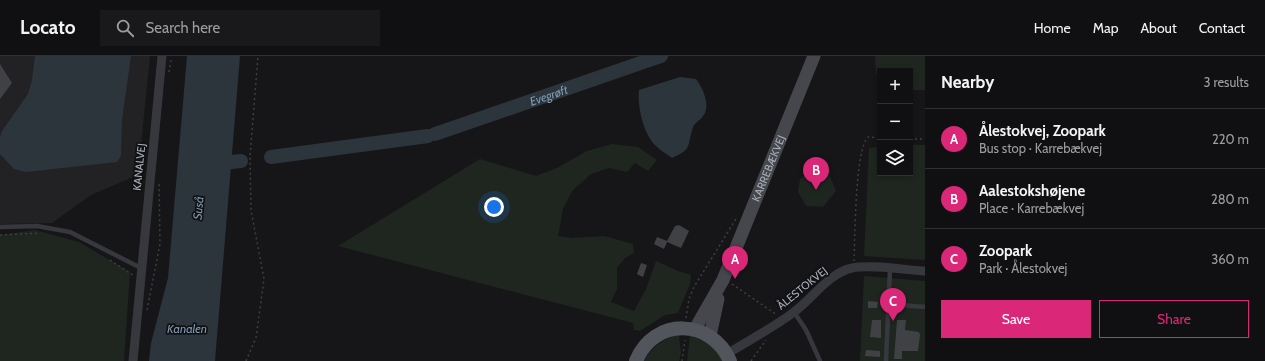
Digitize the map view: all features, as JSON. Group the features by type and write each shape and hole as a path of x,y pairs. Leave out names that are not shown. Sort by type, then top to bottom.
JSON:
{"main road":[{"name":"KARREBÆKVEJ","path":"710,336 723,280 814,56"},
{"name":"KARREBÆKVEJ","path":"690,334 723,280"},
{"path":"636,361 645,345 663,332 684,328 690,334 710,336 728,357"}],"street":[{"name":"KANALVEJ","path":"133,361 162,56"},
{"name":"ÅLESTOKVEJ","path":"728,357 794,312 840,273 854,268 865,267 925,271"}],"lane":[{"path":"0,227 37,226 70,232 141,268"},
{"path":"886,361 890,269"},
{"path":"888,304 925,306"},
{"path":"794,312 806,330 820,361"}],"path":[{"path":"168,78 171,56"},
{"path":"246,361 256,338 264,279 251,210 250,156 258,56"},
{"path":"854,268 860,158 864,141 868,137 877,138"},
{"path":"913,139 925,140"},
{"path":"145,317 160,244 159,181"},
{"path":"686,318 689,299 694,287 737,216"},
{"path":"0,235 42,233"},
{"path":"106,257 140,280"},
{"path":"723,280 782,319"},
{"path":"751,361 766,341 770,329"},
{"path":"682,361 690,334"}],"shaded area":[{"path":"0,56 150,56 138,175 91,195 52,223 0,224"},
{"path":"875,56 925,56 925,90 913,90 913,68 877,68 877,75"},
{"path":"612,144 638,147 657,160 648,171 635,163 627,172 609,168 591,174 572,191 563,209 558,236 572,238 604,236 633,244 634,253 625,258 617,268 617,289 611,302 634,311 646,289 656,261 691,275 690,284 678,313 665,315 640,331 634,330 633,323 338,246 480,159 536,176 557,168 587,151"},
{"path":"913,145 925,145 925,260 864,256 869,148 877,147 877,176 913,176"},
{"path":"813,168 828,172 836,191 823,207 806,206 798,192 800,179"},
{"path":"35,230 79,242 130,272 124,361 0,361 0,235"},
{"path":"864,276 925,281 925,361 860,361"},
{"path":"679,335 681,354 679,361 644,361 658,344 668,338"},
{"path":"690,335 712,345 723,361 687,361"}],"water":[{"path":"35,56 131,56 122,120 121,156 117,162 26,172 14,169 0,154 0,137 2,131 28,94 32,80"},
{"name":"Kanalen","path":"187,56 240,56 215,361 149,361 151,343 168,278"},
{"path":"680,77 696,79 705,97 706,107 703,116 693,127 686,149 679,155 672,158 656,146 648,135 640,112 639,90"}],"building":[{"path":"0,64 12,83 0,99"},
{"path":"679,225 689,231 681,248 667,242 664,249 654,244 657,237 667,241 675,226"},
{"path":"641,263 647,265 643,277 637,274"},
{"path":"868,301 878,302 877,308 868,308"},
{"path":"872,320 881,320 881,338 870,337"},
{"path":"897,320 906,320 905,330 919,332 920,335 918,351 902,351 902,359 894,359"},
{"path":"866,350 880,351 880,357 865,356"}],"waterway":[{"name":"Evegrøft","path":"435,134 661,56"},
{"name":"Evegrøft","path":"271,157 428,136"},
{"name":"Evegrøft","path":"213,164 241,161"}],"place":[{"name":"Aalestokshøjene","path":"816,190"},
{"name":"Ålestokvej, Zoopark","path":"735,279"},
{"name":"Zoopark","path":"893,321"}],"water label":[{"name":"Suså","path":"198,208"}]}
